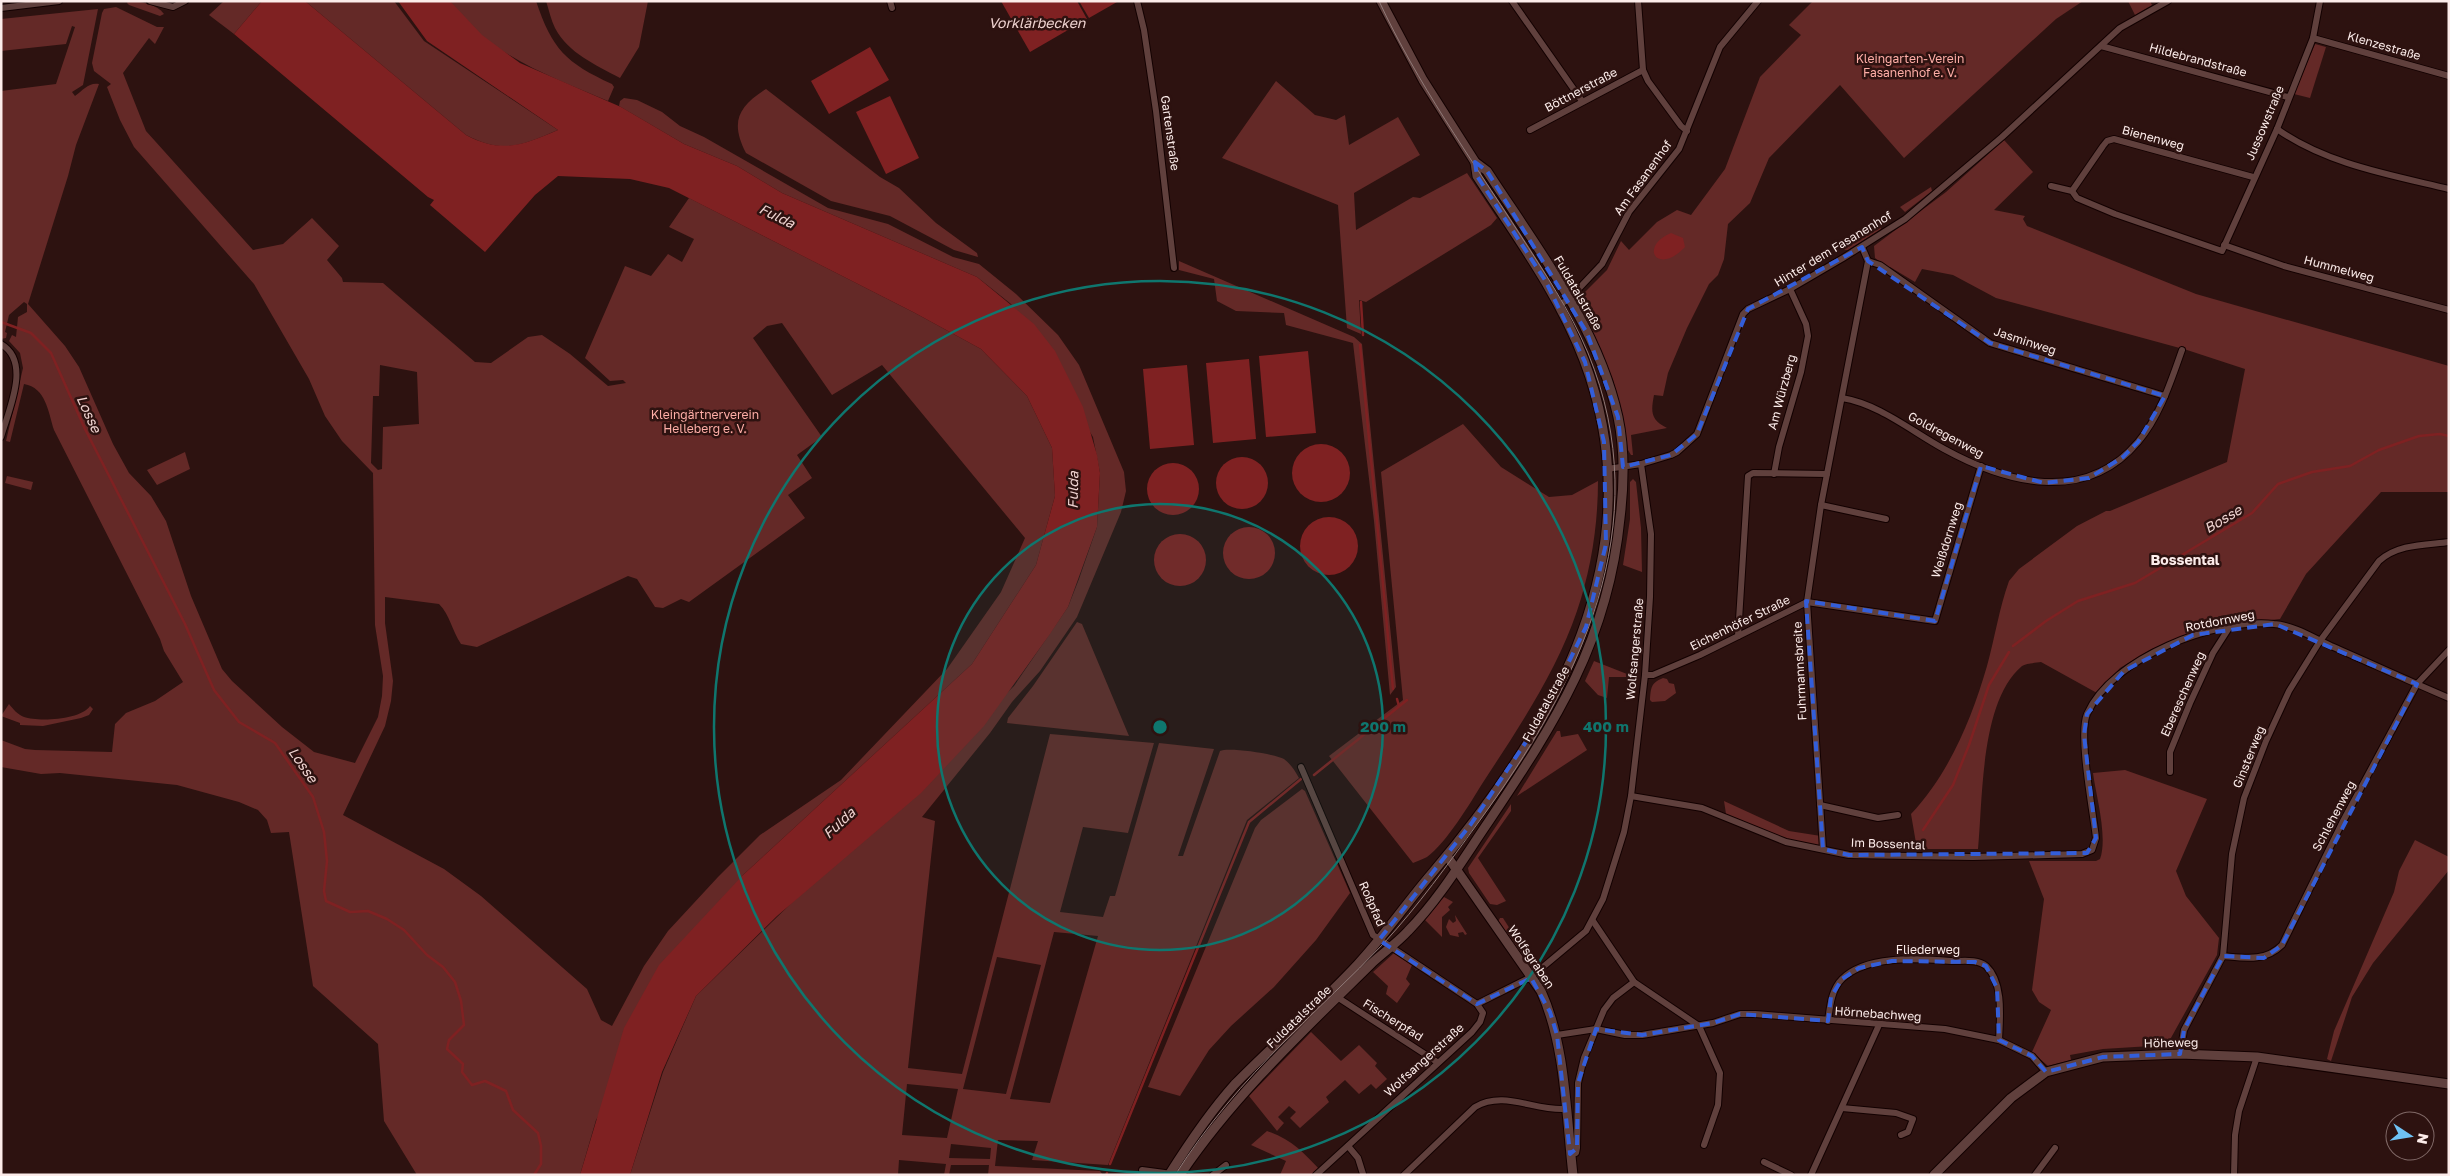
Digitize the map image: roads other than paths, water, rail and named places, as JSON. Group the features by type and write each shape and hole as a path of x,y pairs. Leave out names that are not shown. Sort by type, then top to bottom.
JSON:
{"main road":[{"name":"Fuldatalstraße","path":"1180,1175 1214,1126 1269,1064 1425,914 1457,870 1538,745 1586,657 1605,607 1614,568 1621,514 1623,467 1618,417 1596,354 1569,299 1487,171 1475,162 1422,80 1381,1"},
{"name":"Fuldatalstraße","path":"1171,1174 1208,1116 1234,1086 1357,965 1380,940 1447,856 1516,760 1554,697 1577,649 1595,597 1606,544 1608,469 1593,388 1585,362 1559,305 1478,176 1475,162"},
{"name":"Wolfsgraben","path":"1447,856 1541,991 1550,1012 1556,1035 1573,1175"},
{"name":"Höheweg","path":"1934,1175 2010,1098 2046,1072 2103,1057 2180,1054 2257,1057 2449,1084"}],"street":[{"path":"1,8 59,1"},
{"path":"150,1 173,7 185,1"},
{"name":"Gartenstraße","path":"1137,1 1144,30 1156,111 1174,268"},
{"path":"1512,1 1582,101"},
{"path":"1638,1 1643,70 1648,81 1681,126 1688,131"},
{"name":"Am Fasanenhof","path":"1559,305 1569,299 1602,264 1629,212 1679,150 1688,131 1708,73 1720,47 1758,1"},
{"name":"Hinter dem Fasanenhof","path":"1608,469 1641,464 1677,452 1697,434 1743,314 1748,309 1790,289 1862,247 1904,219 1946,186 2120,28 2168,1"},
{"name":"Jussowstraße","path":"2223,248 2253,177 2277,129 2288,97 2313,38 2320,1"},
{"name":"Klenzestraße","path":"2313,38 2449,76"},
{"name":"Hildebrandstraße","path":"2101,46 2288,97"},
{"name":"Böttnerstraße","path":"1530,130 1643,70"},
{"path":"2277,129 2308,149 2329,157 2449,189"},
{"name":"Bienenweg","path":"2072,191 2106,141 2114,139 2253,177"},
{"path":"2051,186 2072,191 2077,198 2115,214 2223,248"},
{"path":"1862,247 1868,261"},
{"name":"Hummelweg","path":"2223,248 2449,310"},
{"name":"Jasminweg","path":"1868,261 1880,265 1990,343 2165,396"},
{"name":"Fuhrmannsbreite","path":"1823,849 1807,602 1821,505 1868,261"},
{"name":"Am Würzberg","path":"1774,474 1779,447 1802,372 1808,336 1806,324 1790,289"},
{"path":"1,344 11,353 16,363 17,378 1,437"},
{"name":"Goldregenweg","path":"1842,398 1862,402 1944,449 1981,466 2044,484 2068,483 2089,478 2123,457 2138,442 2165,396 2182,350"},
{"name":"Wolfsangerstraße","path":"1316,1175 1480,1022 1483,1012 1477,1004 1531,978 1579,937 1593,921 1617,857 1624,832 1631,796 1645,675 1650,596 1651,534 1641,464"},
{"name":"Weißdornweg","path":"1935,621 1981,466"},
{"path":"1738,636 1746,483 1748,476 1753,474 1827,474"},
{"path":"1821,505 1886,518"},
{"name":"Ginsterweg","path":"2180,1054 2184,1030 2223,956 2232,854 2244,798 2266,741 2289,691 2320,641 2368,572 2387,553 2398,548 2449,542"},
{"name":"Eichenhöfer Straße","path":"1645,675 1653,675 1700,655 1807,602 1935,621"},
{"name":"Rotdornweg","path":"2092,850 2096,838 2084,735 2087,714 2100,695 2124,671 2153,652 2193,635 2228,628 2275,624 2320,641 2449,698"},
{"name":"Ebereschenweg","path":"2170,772 2170,752 2190,703 2213,654 2228,628"},
{"name":"Schlehenweg","path":"2223,956 2264,958 2276,952 2282,945 2342,824 2417,684 2449,650"},
{"name":"Roßpfad","path":"1301,767 1372,935 1477,1004"},
{"name":"Im Bossental","path":"1631,796 1702,808 1786,842 1850,855 1973,857 2082,854 2092,850"},
{"path":"1820,806 1878,818 1898,815"},
{"path":"1593,921 1634,982 1699,1026 1720,1073 1718,1105 1704,1145"},
{"name":"Fliederweg","path":"1828,1022 1831,997 1842,979 1859,968 1914,959 1975,962 1986,966 1993,975 1997,988 1998,1040"},
{"path":"1570,1154 1576,1153 1577,1148 1578,1083 1596,1029 1604,1010 1613,998 1634,982"},
{"name":"Fischerpfad","path":"1337,997 1362,1015 1385,1026 1438,1062"},
{"name":"Hörnebachweg","path":"1556,1035 1596,1029 1625,1035 1699,1026 1740,1014 1828,1022 1944,1029 1998,1040 2032,1056 2046,1072"},
{"path":"1811,1175 1879,1025"},
{"path":"2234,1175 2235,1134 2238,1117 2257,1057"},
{"path":"1404,1175 1475,1107 1485,1102 1499,1099 1565,1109"},
{"path":"1842,1108 1896,1114 1913,1119 1908,1132 1901,1134"},
{"path":"1348,1146 1358,1158 1363,1174"},
{"path":"2035,1175 2055,1148"},
{"path":"1764,1162 1791,1175"},
{"path":"1213,1175 1226,1164"},
{"path":"1142,1170 1171,1174"}],"water":[{"name":"Fulda","path":"262,1 305,1 466,135 479,141 502,146 512,145 534,140 558,130 427,41 398,1 450,1 482,35 520,63 621,107 684,144 737,166 782,193 977,277 1034,324 1055,351 1083,407 1097,455 1100,473 1097,527 1068,607 984,726 921,793 777,916 696,996 662,1072 630,1175 580,1175 624,1028 659,965 743,875 972,664 1036,565 1055,496 1052,448 1027,396 981,349 915,313 669,188 630,179 558,176 535,195 485,252 430,205 434,200 428,197 234,34"},
{"name":"Vorklärbecken","path":"1001,1 1077,1 1087,19 1030,52"},
{"path":"1079,1 1117,1 1117,2 1089,18"},
{"path":"870,47 889,80 829,114 811,81"},
{"path":"890,96 919,158 886,174 856,112"},
{"path":"1671,233 1683,238 1685,247 1667,259 1660,259 1654,251 1655,245"},
{"path":"1308,351 1316,433 1266,437 1259,356"},
{"path":"1249,359 1256,439 1213,443 1206,363"},
{"path":"1187,365 1194,445 1150,449 1143,369"},
{"path":"1315,444 1327,444 1342,452 1350,467 1350,479 1342,494 1327,502 1315,502 1300,494 1292,479 1292,467 1300,452"},
{"path":"1242,457 1256,461 1264,469 1268,483 1264,497 1256,505 1242,509 1228,505 1220,497 1216,483 1220,469 1228,461"},
{"path":"1168,463 1178,463 1187,467 1195,475 1199,489 1195,503 1187,511 1178,515 1168,515 1159,511 1151,503 1147,494 1147,484 1151,475 1159,467"},
{"path":"1329,517 1345,522 1353,530 1358,546 1353,562 1345,570 1329,575 1313,570 1305,562 1300,546 1305,530 1313,522"},
{"path":"1244,527 1254,527 1263,531 1271,539 1275,553 1271,567 1263,575 1254,579 1244,579 1235,575 1227,567 1223,558 1223,548 1227,539 1235,531"},
{"path":"1180,534 1194,538 1202,546 1206,560 1202,574 1194,582 1180,586 1166,582 1158,574 1154,560 1158,546 1166,538"}],"waterway":[{"path":"1361,302 1363,335"},
{"name":"Losse","path":"1,322 31,333 51,353 85,429 185,624 214,690 239,722 275,743 313,797 324,832 327,861 324,891 326,901 350,912 368,911 387,919 404,930 427,955 443,967 455,982 461,1001 464,1025 449,1040 447,1049 463,1064 462,1072 472,1085 485,1081 506,1091 513,1110 538,1133 541,1146 541,1164 534,1175"},
{"path":"1360,345 1393,689"},
{"name":"Bosse","path":"2013,646 2046,621 2078,601 2135,583 2252,513 2278,484 2312,472 2350,466 2379,450 2419,436 2440,434 2449,436"},
{"name":"Bosse","path":"1923,830 1953,785 1969,745 1989,685 2009,652"},
{"path":"1397,699 1399,706"},
{"path":"1314,775 1407,700"},
{"path":"1110,1164 1249,822 1301,779"}],"tram line":[{"path":"1175,1175 1200,1139 1240,1088 1372,956 1409,914 1478,823 1515,770 1548,715 1576,659 1598,601 1611,541 1615,480 1608,417 1588,353 1556,292 1427,90 1379,1"}],"district":[{"name":"Bossental","path":"2185,560"}],"park label":[{"name":"Kleingarten-Verein Fasanenhof e. V.","path":"1910,66"},
{"name":"Kleingärtnerverein Helleberg e. V.","path":"705,422"}]}
